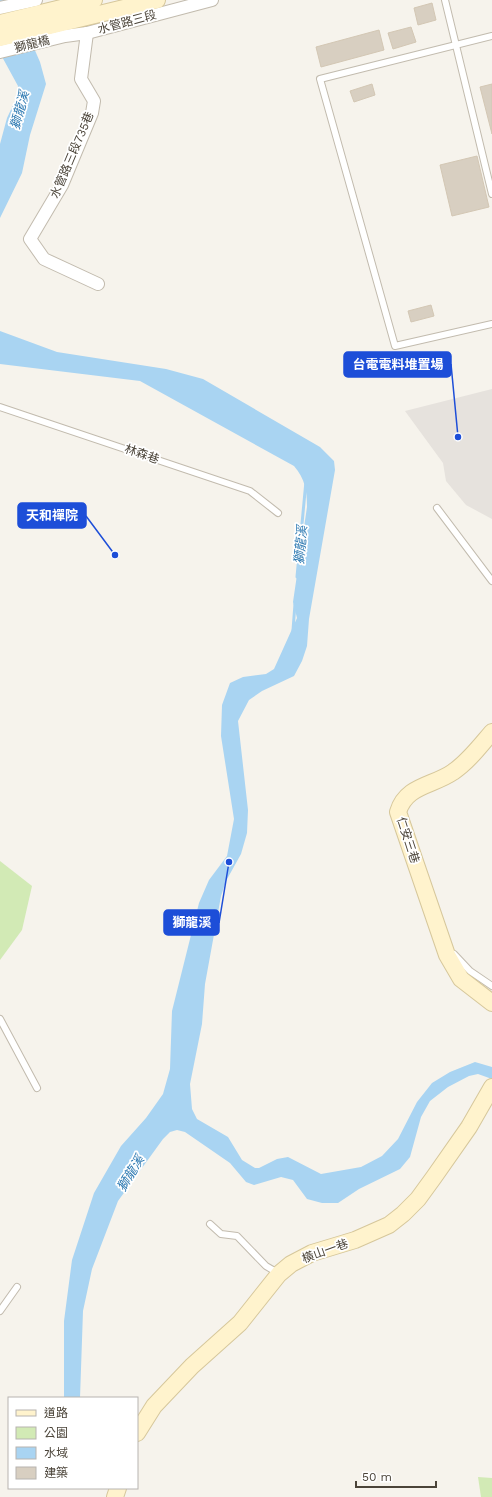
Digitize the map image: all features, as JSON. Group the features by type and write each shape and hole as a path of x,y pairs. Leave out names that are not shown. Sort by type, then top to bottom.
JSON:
{"street":[{"path":"0,8 36,0"},
{"path":"0,23 60,23 94,0"},
{"name":"水管路三段","path":"60,23 87,33 135,8 157,0"},
{"name":"水管路三段","path":"60,23 135,8 212,0"},
{"name":"獅龍橋","path":"0,38 60,23"},
{"name":"獅龍橋","path":"0,52 60,23"},
{"name":"水管路三段735巷","path":"87,33 82,78 94,101 92,113 62,185 30,239 44,259 98,284"},
{"name":"仁安三巷","path":"443,942 398,812 401,801 412,792 453,772 468,760 492,732"},
{"path":"443,942 447,954 461,979 492,1003"},
{"name":"橫山一巷","path":"138,1431 154,1406 192,1366 240,1323 279,1274 291,1264 312,1253 355,1240 389,1225 403,1214 418,1199 469,1127 492,1087"}],"lane":[{"path":"445,0 492,194"},
{"path":"492,36 455,44 320,79 395,346 492,324"},
{"name":"林森巷","path":"0,407 250,491 278,513"},
{"path":"437,508 492,581"},
{"path":"443,942 470,971 492,986"},
{"path":"0,1018 37,1088"},
{"path":"210,1224 221,1234 236,1236 266,1266 279,1274"},
{"path":"0,1311 17,1287"}],"shaded area":[{"path":"492,389 492,519 466,505 446,481 443,463 405,411"}],"green space":[{"path":"0,861 32,886 22,930 0,960"},
{"path":"478,1477 492,1478 492,1497 481,1497"}],"water":[{"name":"獅龍溪","path":"0,0 13,0 40,62 46,84 30,135 22,173 0,218 0,144 7,118 16,99 18,86 0,53"},
{"name":"獅龍溪","path":"0,331 57,352 166,369 203,379 320,447 334,461 335,470 309,619 307,646 302,661 294,676 262,691 249,700 238,721 248,810 247,833 241,854 226,881 221,896 205,984 202,1024 190,1084 192,1109 197,1119 228,1137 242,1160 255,1168 259,1168 277,1159 288,1157 321,1174 361,1167 382,1156 398,1139 417,1102 432,1083 450,1072 475,1062 492,1067 492,1079 478,1074 469,1076 448,1087 430,1101 421,1117 410,1157 400,1169 359,1189 338,1203 322,1203 307,1199 293,1180 281,1177 254,1185 246,1182 230,1163 185,1132 177,1130 170,1132 163,1139 118,1201 92,1269 83,1311 80,1397 64,1397 64,1321 72,1260 94,1193 121,1146 146,1118 163,1094 170,1069 172,1011 199,903 209,880 227,856 234,819 221,736 222,705 230,683 243,677 266,674 274,669 297,618 293,602 307,507 307,495 303,480 294,466 140,381 0,364"}],"building":[{"path":"432,3 436,20 418,25 414,8"},
{"path":"411,27 416,42 393,49 388,33"},
{"path":"379,30 384,50 321,67 316,47"},
{"path":"372,84 375,95 354,102 350,91"},
{"path":"492,84 492,134 480,87"},
{"path":"477,156 489,207 452,216 440,165"},
{"path":"431,305 434,316 411,322 408,311"}],"waterway":[{"name":"獅龍溪","path":"297,577 306,481"},
{"name":"獅龍溪","path":"293,630 295,604"}],"place":[{"name":"台電電料堆置場","path":"458,437"},
{"name":"天和禪院","path":"115,555"},
{"name":"獅龍溪","path":"229,862"}]}
